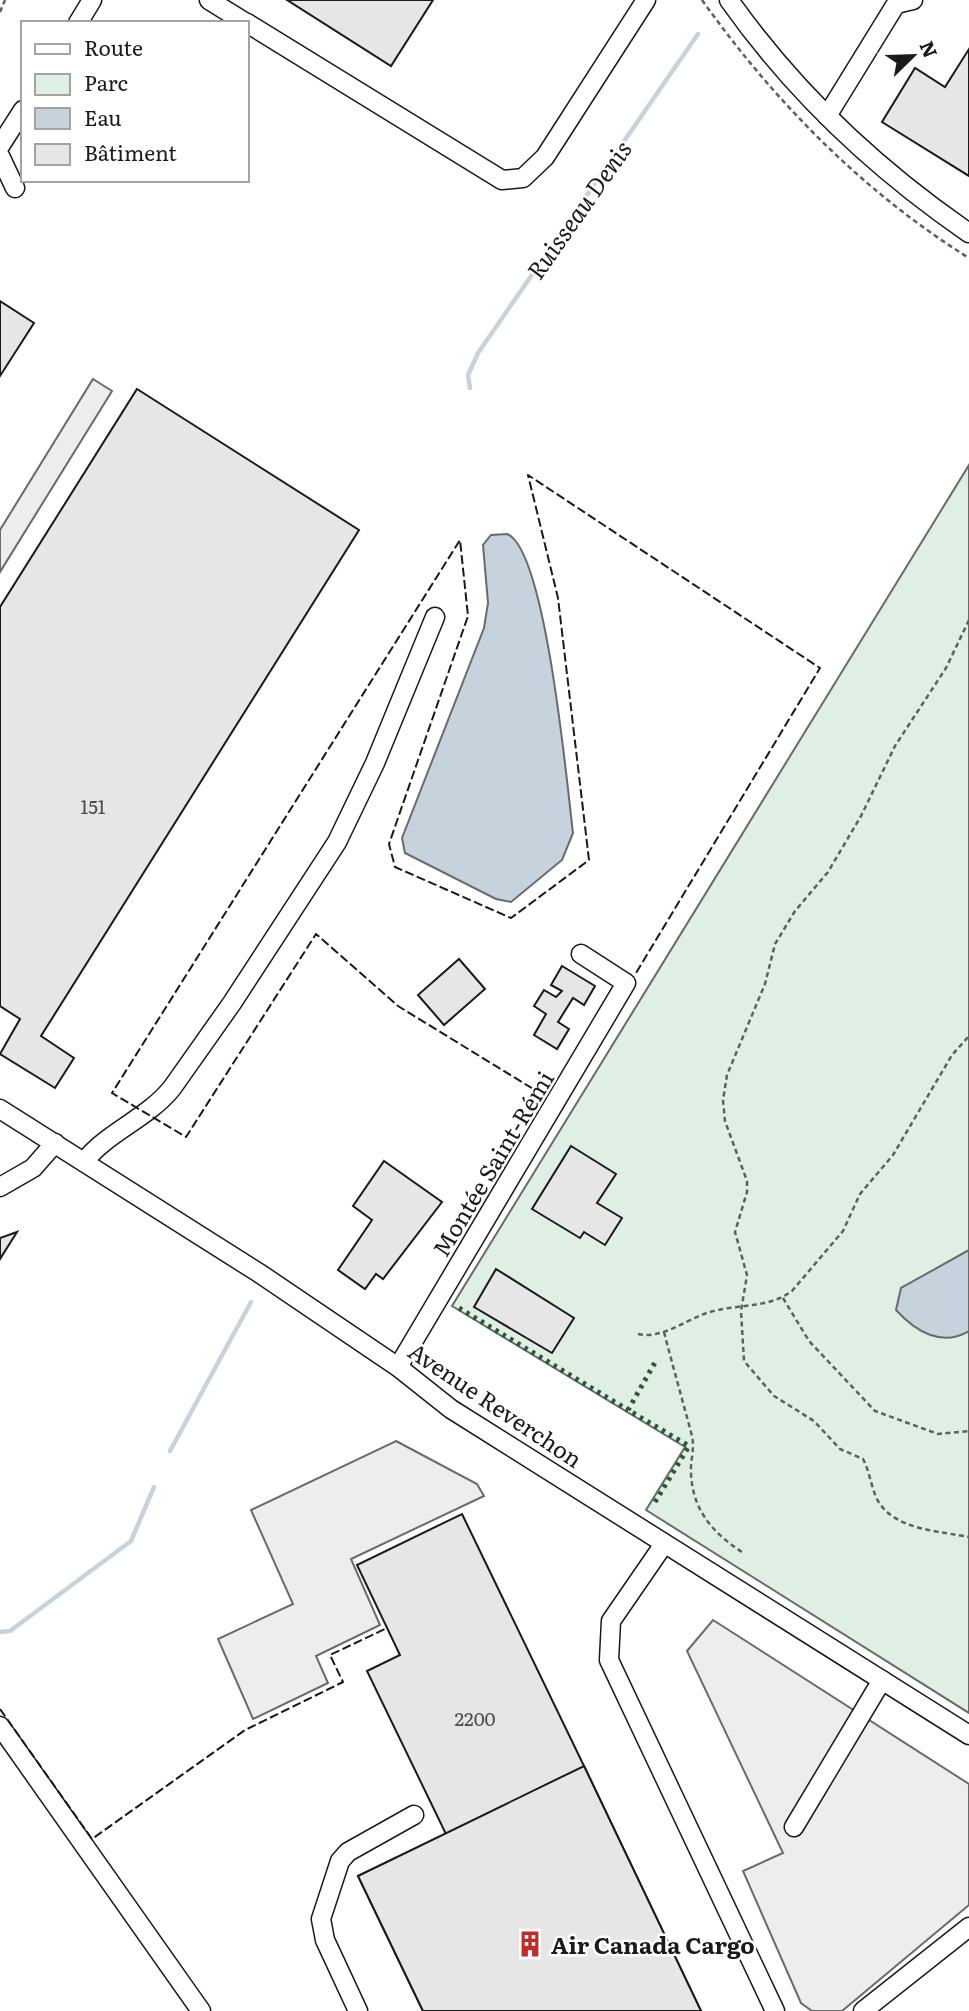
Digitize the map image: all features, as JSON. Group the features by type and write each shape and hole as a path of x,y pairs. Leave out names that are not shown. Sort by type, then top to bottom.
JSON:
{"street":[{"path":"79,21 92,0"},
{"path":"209,0 243,21"},
{"path":"248,24 502,180 523,178 545,158 646,0"},
{"path":"729,0 786,73 827,116 897,179 969,233"},
{"path":"827,116 896,4 913,0"},
{"path":"0,146 21,113"},
{"path":"0,156 15,188"},
{"path":"84,1162 96,1148 144,1116 172,1088 327,859 375,763 435,617"},
{"name":"Montée Saint-Rémi","path":"398,1367 626,983 581,954"},
{"name":"Avenue Reverchon","path":"0,1109 259,1273 398,1367 451,1409 969,1735"},
{"path":"0,1187 33,1168 55,1143"},
{"path":"664,1544 611,1621 609,1660 775,2011"},
{"path":"794,1827 882,1681"},
{"path":"0,1726 201,2011"},
{"path":"358,2011 325,1940 321,1919 340,1861 348,1852 414,1815"},
{"path":"863,2011 969,1927"}],"path":[{"path":"0,12 5,0"},
{"path":"702,0 762,78 816,136 878,192 969,258"},
{"path":"969,620 946,668 895,746 861,816 828,872 794,911 775,944 765,984 727,1074 723,1110 747,1181 735,1231 747,1275 742,1307 742,1354 748,1368 774,1396 814,1421 840,1449 863,1459 872,1488 885,1511 909,1524 969,1537"},
{"path":"638,1334 652,1335 704,1314 783,1298 837,1240 860,1194 893,1155 952,1055 969,1036"},
{"path":"783,1298 809,1341 874,1411 938,1434 969,1432"},
{"path":"664,1332 694,1445 691,1474 695,1499 702,1515 718,1537 742,1552"}],"green space":[{"path":"969,465 969,1713 646,1510 685,1447 452,1306"}],"shaded area":[{"path":"93,379 112,391 0,572 0,530"},
{"path":"396,1441 477,1484 484,1496 351,1559 380,1625 316,1656 328,1683 253,1719 218,1639 293,1604 251,1510"},
{"path":"713,1620 969,1784 969,1905 842,2011 812,2011 801,2003 743,1871 783,1853 687,1651"}],"water":[{"path":"507,534 521,549 533,580 543,623 560,721 573,833 562,860 511,902 496,899 405,853 402,838 484,628 488,603 483,545 491,535"},
{"path":"969,1250 969,1331 949,1338 930,1335 912,1325 896,1310 901,1288"}],"building":[{"path":"287,0 433,0 391,66"},
{"path":"969,49 969,176 882,122 915,68 945,87"},
{"path":"0,301 34,323 0,376"},
{"path":"137,389 359,530 41,1036 74,1058 55,1088 0,1054 20,1019 0,1006 0,607"},
{"path":"459,959 485,989 444,1025 418,995"},
{"path":"562,966 595,986 584,1005 573,998 558,1022 569,1029 557,1049 534,1035 546,1014 534,1006 544,990 556,997 562,991 551,985"},
{"path":"571,1146 616,1174 597,1203 622,1218 605,1245 584,1232 580,1238 532,1209"},
{"path":"384,1161 442,1202 383,1279 376,1274 365,1289 338,1270 372,1220 353,1206"},
{"path":"17,1232 0,1259 0,1238"},
{"path":"496,1269 574,1318 552,1353 474,1307"},
{"path":"462,1514 701,2011 423,2011 358,1876 446,1834 367,1671 400,1655 357,1565"},
{"name":"Air Canada Cargo","path":"584,1766 701,2011 423,2011 358,1876"}],"waterway":[{"name":"Ruisseau Denis","path":"470,388 468,375 478,353 698,34"},
{"name":"Ruisseau Denis","path":"170,1451 251,1302"},
{"name":"Ruisseau Denis","path":"0,1632 10,1631 131,1541 154,1487"}],"hedge":[{"path":"459,1308 628,1410"},
{"path":"655,1502 689,1446 628,1410 657,1359"}],"fence":[{"path":"543,1095 398,1006 316,934 186,1137 112,1093 460,540 468,616 389,844 395,867 511,918 589,860 558,598 528,475 820,668 636,973"},
{"path":"0,1709 92,1839 245,1730 343,1682 330,1655 387,1628"}],"place":[{"name":"Air Canada Cargo","path":"530,1944"}]}
